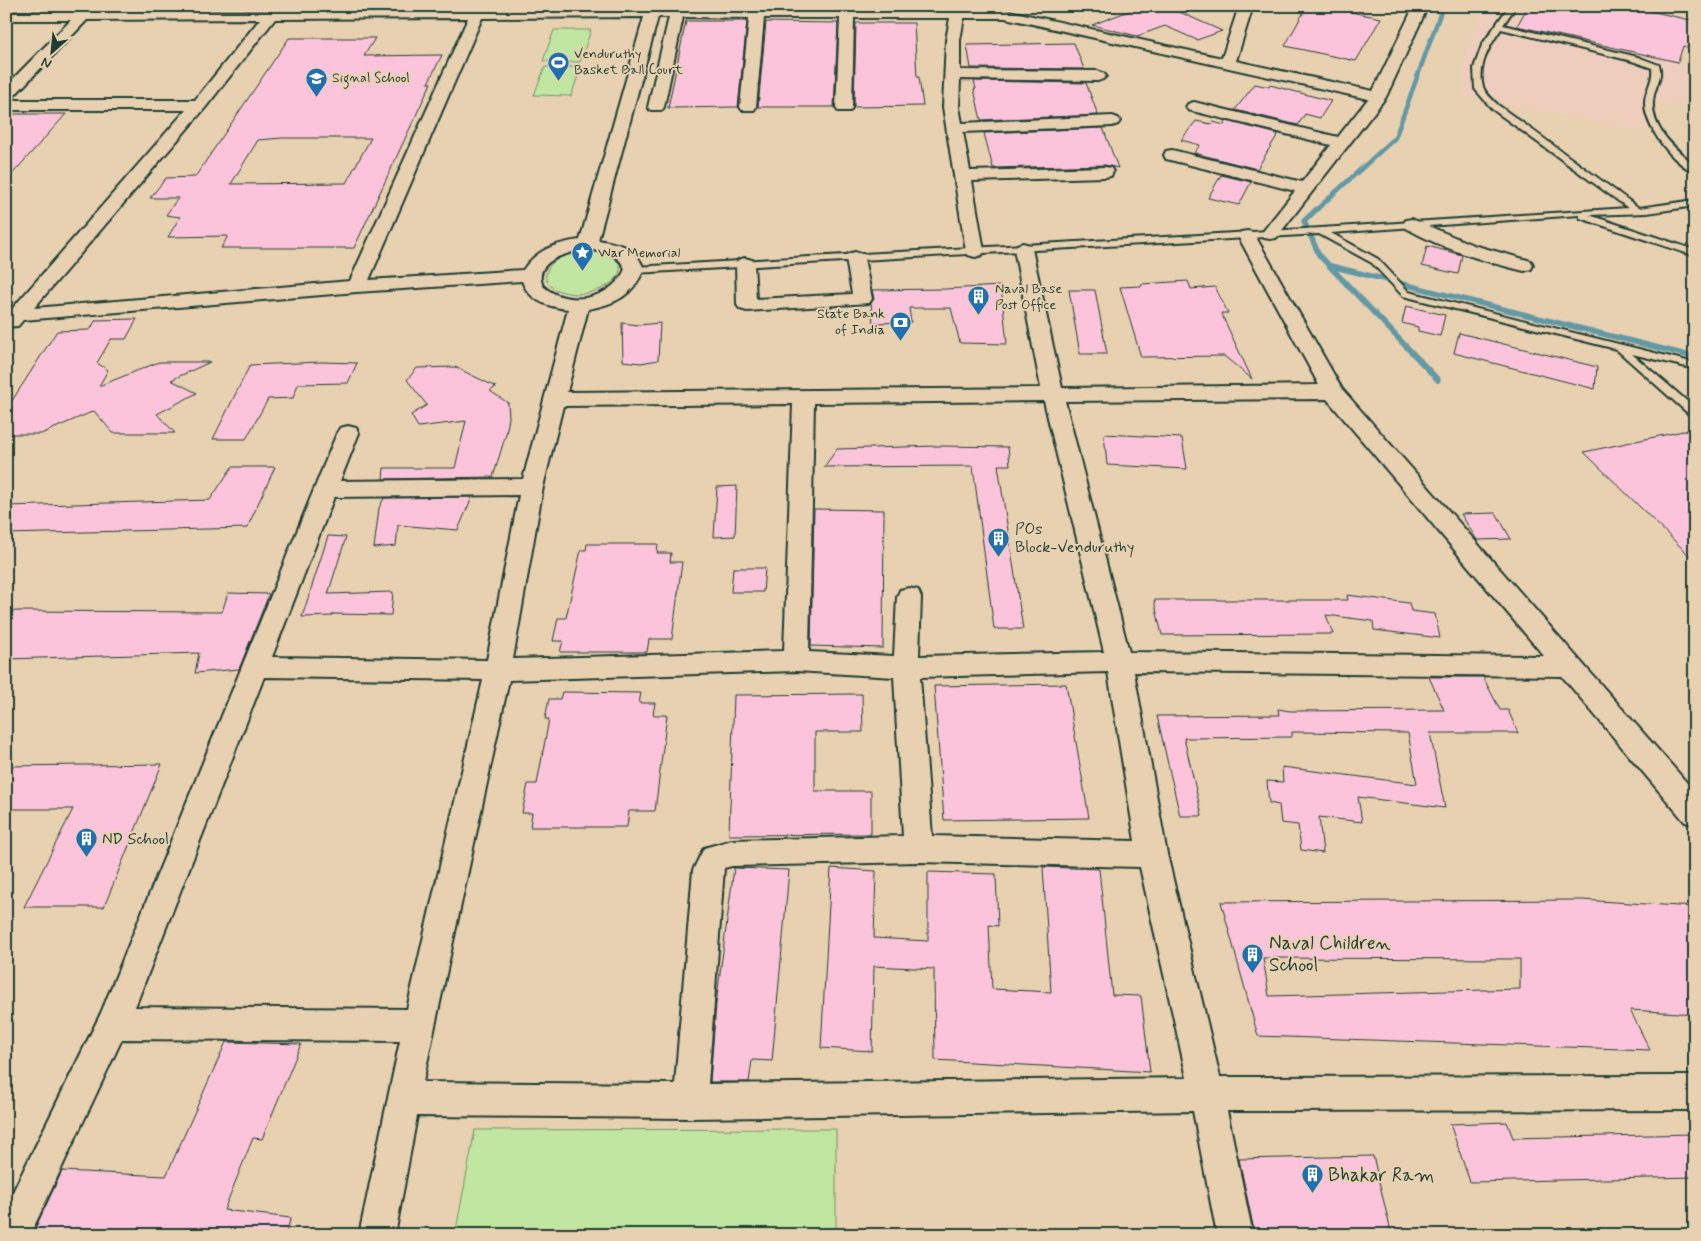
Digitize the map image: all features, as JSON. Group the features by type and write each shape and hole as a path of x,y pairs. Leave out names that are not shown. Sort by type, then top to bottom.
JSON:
{"street":[{"path":"1228,63 1246,6"},
{"path":"1270,234 1378,96 1421,6"},
{"path":"6,16 89,11 411,10 477,13 654,9 677,13 757,13 846,10 961,10 1005,14 1378,96"},
{"path":"588,244 654,9"},
{"path":"9,320 199,105 275,10"},
{"path":"844,108 846,10"},
{"path":"961,10 953,40 951,107 975,251"},
{"path":"6,96 13,82 89,11"},
{"path":"357,286 477,13"},
{"path":"656,107 677,13"},
{"path":"748,107 757,13"},
{"path":"952,74 1098,76"},
{"path":"6,106 199,105"},
{"path":"1194,107 1342,143"},
{"path":"955,128 1112,122"},
{"path":"1172,155 1305,188"},
{"path":"963,176 1104,172"},
{"path":"1412,224 1436,238 1462,248 1524,265"},
{"path":"1247,236 1333,392 1695,813"},
{"path":"588,244 609,247 626,254 633,261 635,270 633,280 612,296 596,302 562,303 537,293 531,284 530,275 535,266 556,251 588,244"},
{"path":"1023,249 1054,394 1120,662 1152,854 1207,1094 1235,1235"},
{"path":"744,264 746,305 862,299 856,258"},
{"path":"9,320 357,286 530,275"},
{"path":"377,1235 403,1099 498,670 532,488 579,304"},
{"path":"556,399 1333,392"},
{"path":"796,661 804,396"},
{"path":"11,1235 113,1023 348,433"},
{"path":"326,489 532,488"},
{"path":"909,597 906,667 918,849"},
{"path":"255,667 498,670 796,661 906,667 1120,662 1568,666"},
{"path":"690,1101 708,870 714,856 732,853 918,849 1152,854"},
{"path":"113,1023 420,1025"},
{"path":"403,1099 690,1101 1207,1094 1695,1093"}],"lane":[{"path":"1513,6 1486,45 1478,68 1479,89 1495,107 1636,210"},
{"path":"1498,26 1635,59 1656,67 1658,75 1649,100 1652,126 1670,149 1695,170"},
{"path":"635,270 1296,233 1573,212 1636,210 1695,203"},
{"path":"1573,212 1695,253"},
{"path":"1318,231 1375,261 1406,294 1695,366"},
{"path":"1617,346 1695,414"}],"shaded area":[{"path":"1485,6 1525,6 1516,27 1689,67 1695,52 1695,101 1655,103 1648,132 1463,95 1465,54"}],"green space":[{"path":"554,30 591,30 580,62 543,61"},
{"name":"Venduruthy Basket Ball Court","path":"545,67 581,67 571,96 534,95"},
{"path":"590,251 609,256 618,263 620,271 615,280 605,287 591,292 576,294 560,291 547,282 547,272 554,261 567,254"},
{"path":"836,1129 836,1235 455,1235 475,1130"}],"building":[{"path":"1142,6 1166,6 1222,31 1197,40 1165,26 1137,36 1092,25"},
{"path":"1307,6 1320,6 1381,18 1356,61 1285,46"},
{"path":"1528,6 1564,6 1577,9 1578,6 1627,6 1695,21 1695,38 1691,48 1683,46 1678,62 1517,26"},
{"path":"686,21 747,21 738,107 668,108"},
{"path":"766,22 838,23 834,107 758,107"},
{"path":"856,23 914,23 917,77 919,77 923,106 854,107"},
{"path":"289,38 375,38 364,56 442,55 428,83 431,83 354,248 221,248 228,236 168,237 180,217 166,215 178,198 150,198 166,178 195,177","holes":["282,138 371,138 346,183 231,184 258,140"]},
{"path":"1074,43 1084,69 971,68 967,45"},
{"path":"974,81 1086,83 1098,115 981,120"},
{"path":"1255,84 1269,87 1270,85 1331,101 1320,118 1305,114 1298,125 1235,110"},
{"path":"6,114 66,114 6,181"},
{"path":"1196,121 1224,125 1227,121 1278,134 1257,169 1194,153 1200,145 1181,140"},
{"path":"1103,128 1118,168 1105,165 993,168 984,133"},
{"path":"1221,175 1251,182 1239,205 1208,198"},
{"path":"1427,246 1462,255 1458,274 1422,266"},
{"path":"1188,281 1191,289 1215,287 1228,313 1221,313 1252,379 1224,356 1141,357 1120,287"},
{"path":"1001,286 1007,344 960,343 951,308 909,308 911,322 873,323 871,303 874,299 872,290"},
{"path":"1069,290 1095,290 1107,354 1080,354"},
{"path":"1406,306 1445,315 1440,336 1418,331 1418,327 1402,323"},
{"path":"137,319 126,339 111,339 97,363 108,370 99,386 159,362 210,362 171,380 197,393 157,414 175,433 113,433 94,411 41,434 6,434 6,410 57,331 90,330 96,320"},
{"path":"622,323 638,325 660,323 658,360 641,363 623,361"},
{"path":"1459,333 1597,367 1595,389 1454,353"},
{"path":"321,362 357,363 348,383 298,384 293,398 268,399 246,439 213,439 250,365"},
{"path":"455,367 496,387 490,391 508,403 509,418 506,434 493,477 383,479 384,468 455,468 466,421 418,427 411,415 427,405 407,380 417,368"},
{"path":"1688,430 1695,435 1695,561 1584,452"},
{"path":"1104,434 1182,438 1187,469 1107,465"},
{"path":"937,446 1008,447 1010,465 998,465 1023,629 994,629 973,466 824,467 837,449"},
{"path":"232,467 275,467 247,528 6,534 6,506 210,500"},
{"path":"737,486 735,536 714,537 717,487"},
{"path":"472,497 458,530 398,525 396,546 374,548 379,508 384,498"},
{"path":"814,509 884,510 883,648 811,646"},
{"path":"1496,513 1511,539 1477,540 1461,514"},
{"path":"328,536 346,537 328,594 393,592 391,615 333,614 332,616 302,617"},
{"path":"587,544 658,544 657,553 671,553 670,562 682,562 672,639 649,639 647,652 560,652 563,641 553,641 558,618 566,618 581,550 586,550"},
{"path":"733,568 765,568 763,592 731,592"},
{"path":"228,593 269,594 239,669 195,673 199,653 6,659 6,611 222,612"},
{"path":"1347,595 1409,603 1411,611 1435,614 1440,638 1374,630 1373,621 1326,615 1333,634 1162,635 1154,600 1348,600"},
{"path":"1429,677 1483,677 1500,710 1508,710 1518,733 1430,733 1445,808 1358,797 1362,822 1319,817 1323,853 1301,850 1298,825 1281,823 1279,805 1269,803 1267,781 1283,782 1282,767 1417,784 1408,733 1292,732 1292,737 1184,738 1202,816 1180,816 1157,716 1279,715 1278,709 1290,711 1444,710"},
{"path":"1066,684 1089,818 944,820 934,686"},
{"path":"562,692 641,693 639,703 655,703 653,715 667,715 655,811 629,811 627,827 530,827 532,813 522,813 528,784 537,784 549,719 545,719 549,699 560,699"},
{"path":"862,694 863,732 815,732 815,791 871,791 871,834 729,835 734,695"},
{"name":"ND School","path":"162,764 104,907 24,907 73,809 6,809 6,766"},
{"path":"1043,867 1099,869 1112,995 1141,996 1150,1072 935,1060 934,969 874,966 872,1051 821,1048 831,868 876,871 874,938 928,941 928,872 996,874 998,926 989,925 992,989 1051,992"},
{"path":"734,868 789,870 772,1061 752,1060 749,1082 710,1082 716,1004"},
{"name":"Naval Children School","path":"1582,900 1695,907 1695,1014 1630,1010 1650,1050 1258,1036 1221,902","holes":["1263,958 1520,959 1520,989 1269,996"]},
{"path":"226,1042 301,1044 262,1139 253,1138 224,1210 291,1218 285,1235 32,1235 62,1171 166,1176"},
{"path":"1507,1122 1513,1138 1695,1134 1695,1177 1470,1182 1450,1124"},
{"name":"Bhakar Ram","path":"1373,1156 1391,1232 1367,1235 1255,1235 1239,1159"}],"waterway":[{"path":"1316,210 1395,138 1443,6"},
{"path":"1317,209 1304,221 1319,255 1438,380"},
{"path":"1331,266 1695,357"}],"place":[{"name":"Venduruthy Basket Ball Court","path":"558,81"},
{"name":"Signal School","path":"316,97"},
{"name":"War Memorial","path":"582,272"},
{"name":"Naval Base Post Office","path":"979,316"},
{"name":"State Bank of India","path":"901,341"},
{"name":"POs Block-Venduruthy","path":"999,557"},
{"name":"ND School","path":"86,858"},
{"name":"Naval Children School","path":"1253,973"},
{"name":"Bhakar Ram","path":"1312,1194"}]}
